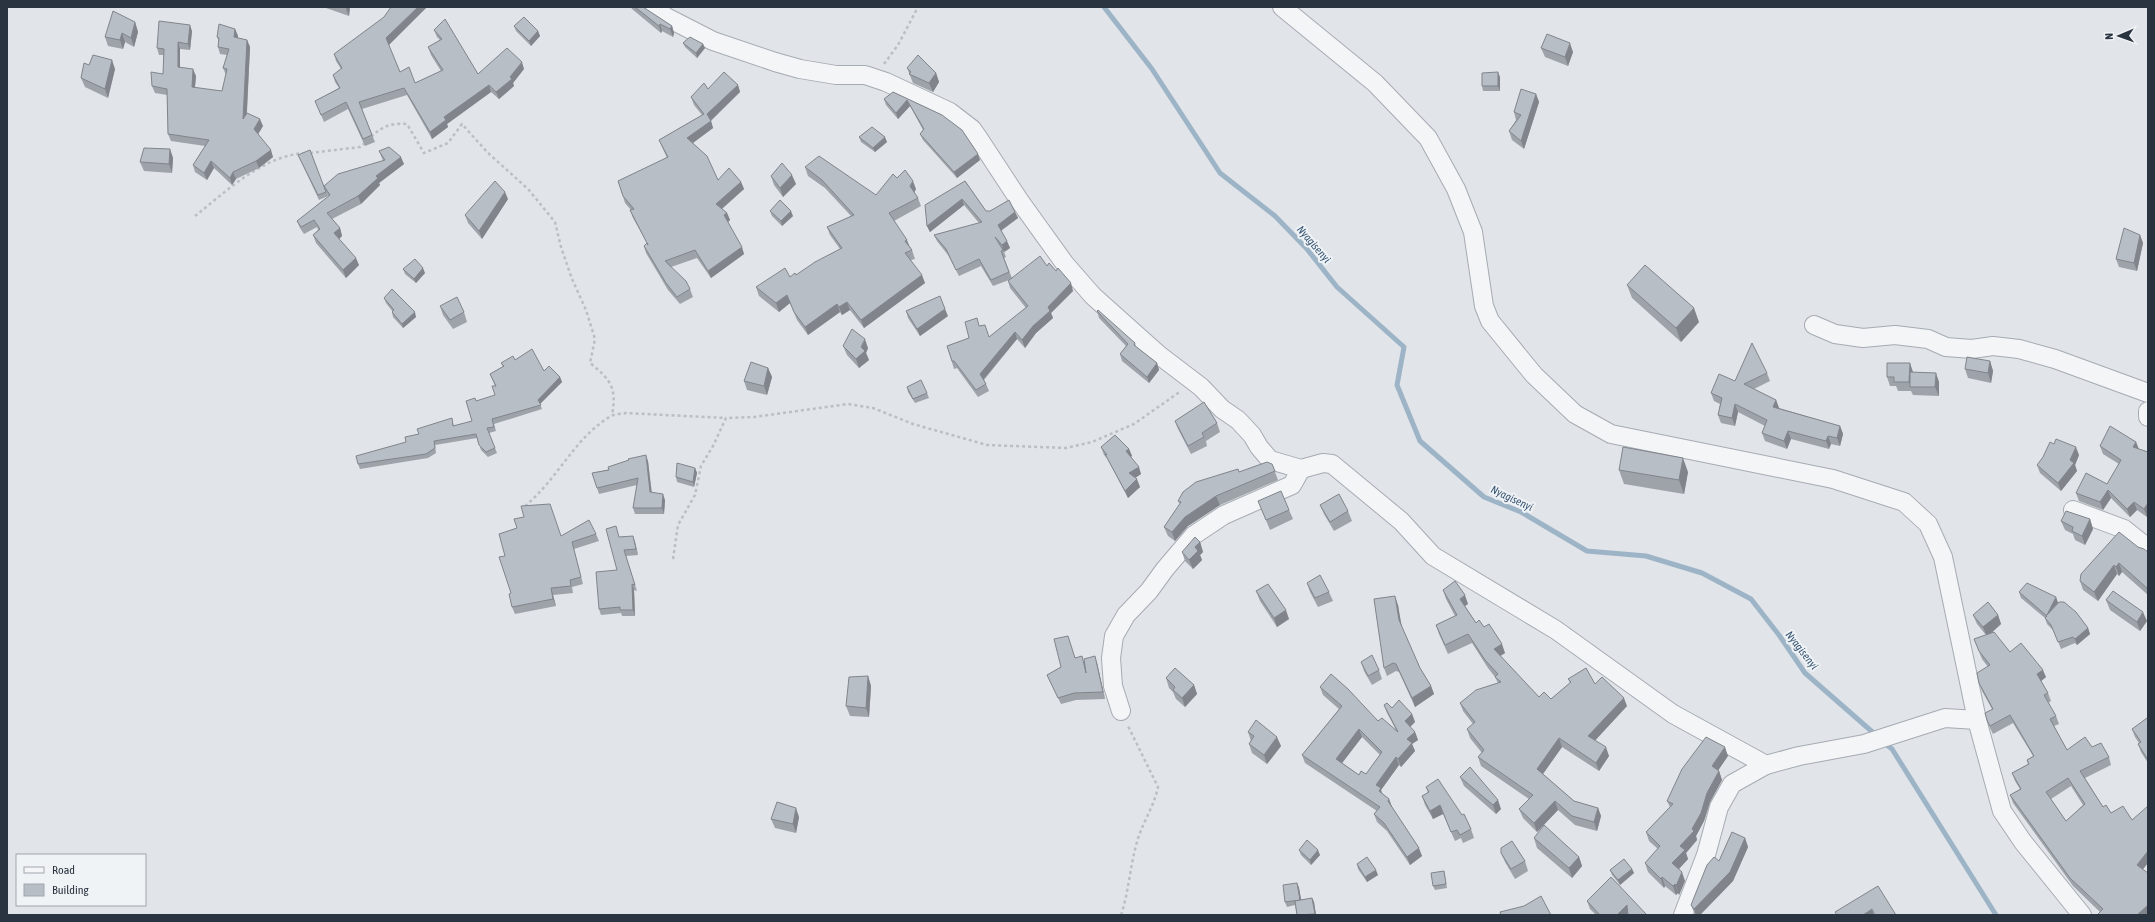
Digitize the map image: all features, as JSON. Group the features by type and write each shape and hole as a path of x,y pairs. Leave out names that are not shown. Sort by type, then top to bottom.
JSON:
{"street":[{"path":"653,7 666,17 713,41 800,69 874,77 950,112 972,129 1065,264 1093,296 1160,354 1194,381 1222,408 1238,420 1252,435 1258,447 1270,460 1301,469 1323,463 1332,464 1400,520 1433,556 1556,630 1673,714 1766,765"},
{"path":"1282,7 1375,83 1428,138 1456,189 1473,232 1484,306 1490,321 1534,375 1575,414 1611,434 1833,479 1904,502 1928,524 1943,557 1977,720 2002,811 2023,842 2082,915"},
{"path":"1814,325 1835,334 1863,338 1895,335 1928,339 1946,347 1972,349 1993,346 2019,349 2055,359 2148,393"},
{"path":"2148,411 2148,417"},
{"path":"1121,711 1113,686 1111,658 1114,636 1126,615 1149,591 1194,536 1224,515 1292,485 1301,469"},
{"path":"2073,510 2124,528 2148,548"},
{"path":"1683,915 1706,855 1719,806 1732,784 1766,765 1799,756 1864,744 1945,718 1977,720"}],"path":[{"path":"874,77 898,45 918,7"},
{"path":"195,216 263,165 294,154 340,151 360,147 379,130 394,123 406,124 424,153 448,143 462,124 487,152 528,189 555,222 561,247 586,310 595,339 590,363 605,375 615,396 612,415"},
{"path":"525,506 538,495 585,437 612,415 626,413 726,418 754,417 848,404 873,408 913,424 987,445 1066,448 1092,442 1134,424 1194,381"},
{"path":"673,559 678,525 695,495 701,466 713,446 726,418"},
{"path":"1121,711 1158,787 1156,798 1137,841 1126,900 1121,915"}],"building":[{"path":"391,7 418,7 386,38 400,72 409,67 415,83 443,70 428,47 442,39 434,30 445,19 478,74 507,48 522,62 510,77 512,79 496,92 489,85 444,117 446,120 430,132 404,88 359,102 372,135 363,139 346,102 321,115 315,101 340,88 333,75 342,68 334,54 384,17"},
{"path":"635,7 643,7 672,26 670,29 660,24 659,26"},
{"path":"113,11 135,22 131,38 122,33 120,40 105,37"},
{"path":"524,17 538,31 529,41 514,26"},
{"path":"159,21 190,25 188,44 178,42 178,67 193,69 192,87 222,91 227,69 223,68 229,49 218,47 219,38 217,37 219,24 235,29 234,37 247,40 243,119 247,113 260,119 254,129 271,150 256,161 233,172 230,178 211,161 204,173 193,165 209,140 168,134 167,89 152,86 151,72 163,74 164,49 157,48"},
{"path":"1547,34 1570,43 1565,57 1541,48"},
{"path":"690,37 703,44 696,53 683,43"},
{"path":"93,55 112,60 105,89 81,78 84,63 89,65"},
{"path":"918,55 936,73 929,83 909,74 911,72 907,68"},
{"path":"724,72 738,85 707,114 711,121 687,138 707,156 718,180 729,168 741,182 716,204 727,213 724,215 742,247 708,271 695,250 665,261 686,281 690,289 677,297 666,283 644,246 647,243 630,210 634,209 623,196 618,181 668,157 659,140 704,114 691,97 704,83 708,89"},
{"path":"1498,72 1498,86 1482,86 1482,73"},
{"path":"1521,89 1536,94 1521,141 1509,131 1521,115 1514,112"},
{"path":"893,92 942,115 962,130 978,154 954,172 920,134 924,129 907,100 896,113 884,99"},
{"path":"872,127 885,137 873,148 859,137"},
{"path":"389,147 401,157 376,176 378,178 358,196 327,213 340,228 334,233 356,258 343,270 313,235 320,229 314,220 301,227 297,221 330,195 324,186 338,174 385,160 379,151"},
{"path":"144,148 170,149 169,164 140,162"},
{"path":"310,150 326,192 318,195 298,155"},
{"path":"819,156 876,195 893,174 897,178 905,170 913,181 910,186 918,198 889,213 912,250 905,253 922,275 861,320 847,302 839,307 837,304 805,327 794,312 787,295 776,303 756,287 785,268 790,277 795,273 796,275 815,262 842,248 827,227 854,215 822,180 805,167"},
{"path":"782,163 792,175 780,188 771,176"},
{"path":"495,181 505,192 479,231 465,215"},
{"path":"965,181 986,211 990,211 1009,200 1015,212 998,225 1007,241 1002,245 995,237 1003,250 1001,251 1009,272 991,280 979,259 956,270 946,249 934,235 982,222 962,199 927,226 925,205"},
{"path":"780,200 791,211 781,221 770,211"},
{"path":"2124,228 2140,235 2134,263 2116,259"},
{"path":"1040,256 1047,266 1049,263 1056,271 1058,268 1071,283 1048,307 1050,311 1033,326 1022,340 1015,332 980,374 986,384 976,390 954,361 952,361 947,346 969,338 965,322 977,318 979,326 985,325 989,337 1028,306 1008,281"},
{"path":"415,259 423,268 414,279 403,269"},
{"path":"1645,265 1694,308 1676,328 1627,285"},
{"path":"392,289 415,312 402,324 392,312 394,310 384,298"},
{"path":"940,296 945,309 917,329 906,311"},
{"path":"457,297 464,312 450,320 440,306"},
{"path":"1098,310 1135,343 1134,345 1157,363 1147,377 1120,354 1128,344 1097,311"},
{"path":"852,329 865,339 861,347 865,351 856,359 843,346"},
{"path":"1752,343 1767,373 1744,384 1776,400 1773,407 1840,426 1837,438 1828,436 1826,441 1788,431 1784,441 1762,433 1767,420 1735,404 1732,418 1718,415 1722,398 1711,393 1719,374 1735,381"},
{"path":"532,349 544,371 549,366 560,377 538,400 541,405 492,419 494,427 487,428 495,448 486,452 479,445 476,434 434,441 435,448 426,454 358,464 356,456 406,442 405,437 419,434 417,429 452,418 453,426 472,421 466,401 475,398 476,401 495,395 492,386 496,386 490,374 504,366 501,363 513,356 515,360"},
{"path":"1967,357 1990,361 1988,373 1965,369"},
{"path":"751,362 768,368 764,386 744,381"},
{"path":"1887,363 1910,363 1909,382 1894,382 1894,377 1887,377"},
{"path":"1910,372 1936,373 1935,387 1910,387"},
{"path":"921,380 927,393 913,399 907,387"},
{"path":"1204,402 1217,423 1202,433 1204,437 1188,446 1175,421"},
{"path":"2110,426 2136,442 2133,447 2148,452 2148,503 2144,509 2134,502 2127,509 2108,490 2100,502 2076,493 2086,473 2107,484 2121,460 2100,446"},
{"path":"1115,435 1129,449 1126,451 1139,467 1129,473 1137,479 1125,491 1105,454 1107,455 1101,447"},
{"path":"2056,439 2076,447 2070,460 2074,463 2058,483 2037,465 2043,457 2050,442 2054,444"},
{"path":"1623,447 1683,458 1679,480 1619,470"},
{"path":"646,455 650,492 663,494 662,508 633,508 638,478 597,488 592,473 609,470 608,467 629,460 628,459"},
{"path":"1267,462 1272,464 1275,471 1216,496 1185,517 1172,532 1164,527 1181,502 1178,501 1183,492 1196,482 1238,469 1239,472"},
{"path":"677,463 695,468 693,482 676,477"},
{"path":"1281,491 1289,510 1266,520 1258,501"},
{"path":"1339,494 1348,511 1330,522 1320,505"},
{"path":"550,504 561,536 589,520 596,534 572,542 581,577 570,580 571,586 551,588 553,599 512,607 509,594 511,593 499,557 505,556 499,534 517,528 514,519 524,517 521,506"},
{"path":"2066,511 2090,519 2082,536 2072,531 2073,527 2061,521"},
{"path":"616,526 619,537 633,536 636,549 624,550 635,585 632,584 633,610 620,610 620,607 599,609 596,572 617,570 606,529"},
{"path":"2119,532 2138,547 2148,552 2148,589 2119,563 2116,567 2114,565 2094,592 2080,581 2081,574"},
{"path":"1195,537 1200,542 1195,547 1198,551 1189,560 1182,552"},
{"path":"1320,575 1329,592 1315,598 1307,583"},
{"path":"1455,581 1465,595 1460,599 1476,623 1479,620 1484,627 1489,624 1502,644 1494,649 1539,697 1544,692 1551,699 1571,682 1568,679 1586,668 1595,684 1602,677 1624,698 1588,736 1606,747 1596,763 1559,738 1537,769 1574,801 1598,808 1594,822 1572,816 1555,801 1534,823 1519,809 1533,795 1478,757 1484,750 1467,729 1475,722 1460,703 1476,690 1501,682 1495,677 1498,674 1485,660 1468,634 1445,645 1436,625 1457,615 1443,590"},
{"path":"2027,583 2056,597 2047,615 2059,602 2064,602 2076,612 2088,628 2075,639 2073,637 2058,642 2051,625 2045,618 2047,616 2019,592"},
{"path":"1268,584 1286,610 1274,618 1256,591"},
{"path":"2113,591 2143,612 2137,622 2106,600"},
{"path":"1395,596 1399,620 1420,668 1431,686 1412,698 1396,664 1393,663 1384,668 1374,599"},
{"path":"1988,602 1998,615 1983,627 1973,615"},
{"path":"1994,632 2010,652 2021,643 2043,670 2037,674 2048,693 2044,695 2056,716 2050,719 2067,750 2085,737 2092,747 2101,743 2109,757 2080,771 2103,807 2106,805 2111,813 2123,806 2132,820 2148,806 2148,851 2137,865 2148,873 2148,905 2137,915 2097,915 2103,909 2070,878 2010,795 2021,789 2012,773 2029,764 2027,760 2034,756 2010,715 1990,726 1985,713 1993,709 1979,683 1977,673 1990,665 1979,651 1974,639","holes":["2068,778 2085,804 2066,821 2046,792"]},
{"path":"1068,636 1075,658 1082,656 1086,673 1084,659 1095,656 1103,692 1074,693 1058,698 1047,675 1061,667 1054,639"},
{"path":"1372,655 1379,670 1368,676 1361,662"},
{"path":"1175,668 1194,685 1182,698 1173,690 1175,687 1166,678"},
{"path":"1331,674 1348,689 1378,721 1382,718 1398,732 1384,705 1387,703 1392,708 1399,700 1412,714 1405,721 1415,732 1407,739 1412,743 1398,759 1396,757 1376,785 1381,788 1379,791 1389,799 1388,801 1419,848 1407,857 1384,823 1374,814 1380,807 1302,755 1342,706 1320,687","holes":["1359,729 1382,752 1366,774 1361,771 1359,775 1336,759"]},
{"path":"868,676 866,708 846,706 849,677"},
{"path":"2147,718 2148,760 2138,744 2141,742 2132,729"},
{"path":"1256,720 1277,737 1264,755 1249,744 1254,736 1248,732"},
{"path":"1706,737 1725,747 1712,766 1719,771 1707,793 1701,813 1692,829 1694,831 1680,846 1685,850 1672,863 1682,872 1676,886 1675,884 1673,886 1662,877 1661,879 1645,863 1660,846 1646,832 1673,804 1667,801 1682,769"},
{"path":"1470,767 1498,800 1493,805 1460,777"},
{"path":"1438,779 1462,815 1464,814 1471,829 1460,835 1457,830 1451,832 1440,805 1430,811 1422,796 1429,792 1426,787"},
{"path":"777,802 796,808 793,824 771,819"},
{"path":"1544,825 1579,857 1569,868 1534,838"},
{"path":"1732,832 1745,838 1730,872 1694,909 1691,905 1707,865 1714,857 1719,861"},
{"path":"1307,840 1318,850 1310,860 1299,850"},
{"path":"1512,841 1525,861 1511,869 1501,853 1501,848"},
{"path":"1367,857 1376,870 1365,877 1357,864"},
{"path":"1624,859 1632,869 1618,880 1610,870"},
{"path":"1444,871 1446,884 1433,886 1431,873"},
{"path":"1611,877 1647,915 1628,915 1627,905 1617,915 1600,915 1587,901"},
{"path":"1297,883 1300,900 1285,902 1283,885"},
{"path":"1878,886 1896,915 1875,915 1872,909 1863,915 1837,915 1835,912"},
{"path":"1541,896 1551,915 1501,915 1500,912 1524,906"},
{"path":"1312,898 1315,914 1297,915 1295,901"}],"waterway":[{"name":"Nyagisenyi","path":"1104,7 1152,69 1220,173 1275,216 1307,249 1337,287 1404,347 1397,385 1420,441 1484,497 1521,512 1587,551 1646,556 1702,573 1751,599 1779,635 1805,673 1877,736"},
{"name":"Nyagisenyi","path":"1883,742 1892,749 1996,915"}]}
